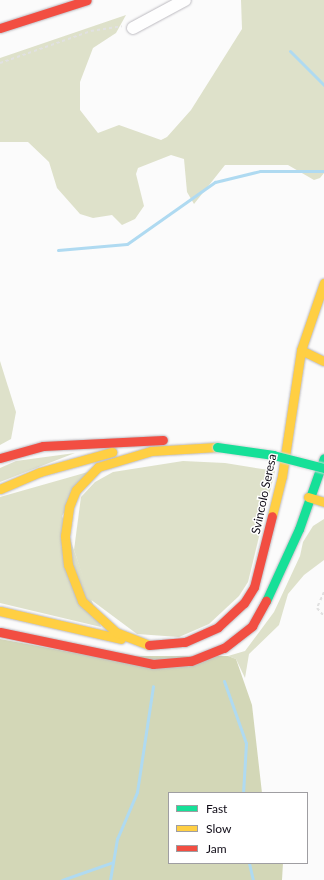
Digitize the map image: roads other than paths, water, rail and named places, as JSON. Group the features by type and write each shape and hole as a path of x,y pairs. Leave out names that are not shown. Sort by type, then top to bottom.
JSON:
{"main road":[{"path":"0,28 87,0"},
{"name":"Svincolo Seresa","path":"149,645 185,642 218,627 244,603 254,587 282,476 301,350 324,283"},
{"path":"301,350 324,361"},
{"path":"0,458 29,448 75,443 158,440 274,455 324,468"},
{"path":"0,489 40,472 123,450 159,445 217,447"},
{"path":"149,645 117,632 99,620 75,588 68,565 65,536 76,490 98,467 119,459 151,451 217,447"},
{"path":"0,632 153,664 180,663 207,656 238,638 262,611 299,529 308,497 324,458"},
{"path":"308,497 324,502"},
{"path":"0,611 149,645"}],"street":[{"path":"133,28 185,0"}],"waterway":[{"path":"290,51 324,85"},
{"path":"58,250 127,244 215,182 260,171 324,171"},
{"path":"224,681 246,743 243,792"},
{"path":"110,880 117,839 137,792 153,686"},
{"path":"62,880 113,862"},
{"path":"249,864 253,880"}]}
